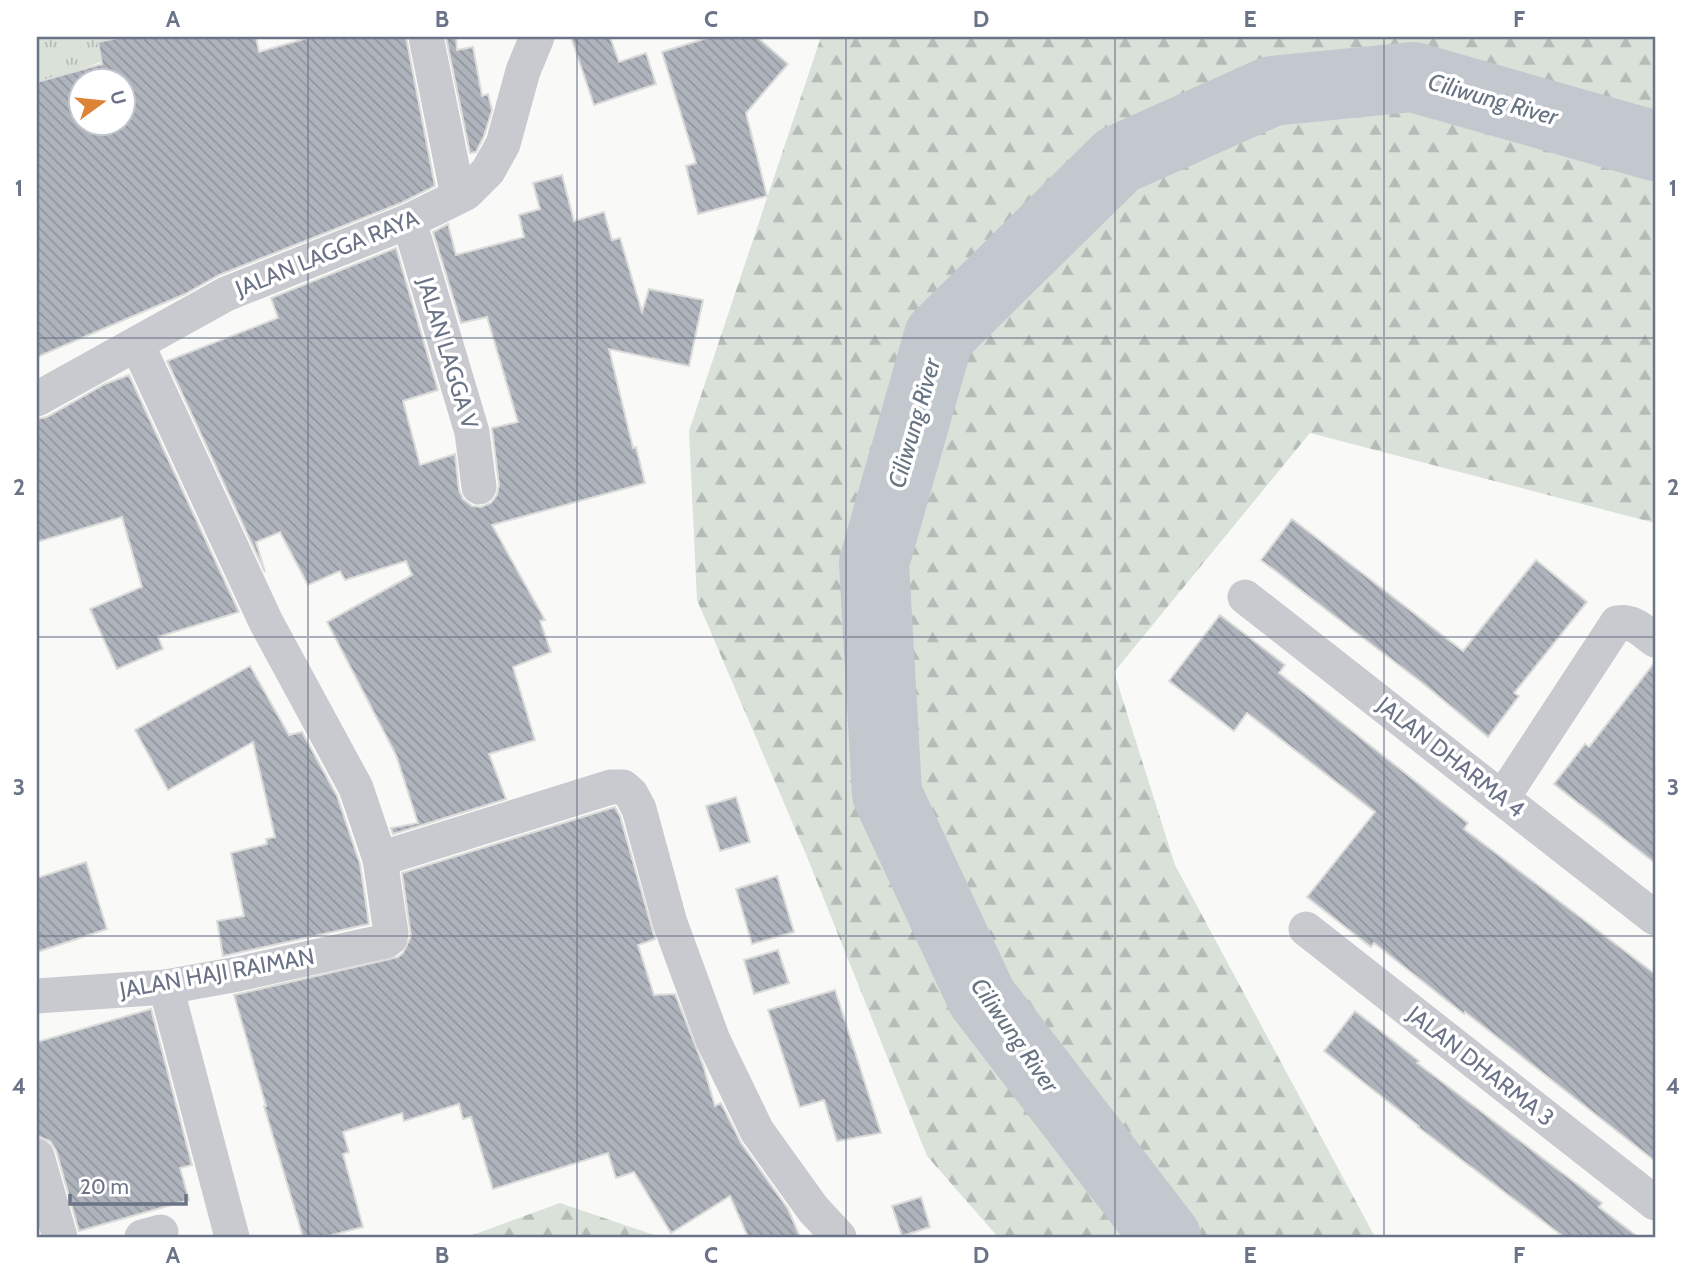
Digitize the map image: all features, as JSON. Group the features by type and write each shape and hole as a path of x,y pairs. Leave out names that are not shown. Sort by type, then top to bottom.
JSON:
{"street":[{"path":"426,37 458,196"},
{"name":"JALAN LAGGA RAYA","path":"37,399 226,294 409,221 466,192 488,171 503,144 523,71 537,37"},
{"name":"JALAN LAGGA V","path":"409,221 472,432 479,487"},
{"path":"137,344 266,622 356,788 380,859 611,787 623,787 631,794 639,809 670,923 718,1052 757,1131 813,1209 839,1237"},
{"name":"JALAN DHARMA 4","path":"1245,597 1655,918"},
{"path":"1503,797 1617,623 1633,624 1655,640"},
{"name":"JALAN HAJI RAIMAN","path":"37,996 166,987 386,941 391,933 380,859"},
{"name":"JALAN DHARMA 3","path":"1306,929 1655,1203"},
{"path":"166,987 232,1237"},
{"path":"37,1156 60,1237"}],"green space":[{"path":"37,37 170,37 90,66 66,66 66,75 37,85"},
{"path":"821,37 1655,37 1655,523 1310,433 1114,672 1175,865 1375,1237 998,1237 927,1156 805,852 697,600 689,431"},
{"path":"560,1203 660,1237 467,1237"}],"building":[{"path":"122,37 256,37 259,52 311,37 406,37 435,186 401,203 219,275 185,294 37,357 37,82 66,74 66,136 136,136 136,66 95,66 102,64 98,42"},
{"path":"446,37 456,37 457,50 473,47 482,96 488,94 492,110 476,152 470,153"},
{"path":"571,37 610,37 619,62 646,53 656,84 594,105"},
{"path":"710,37 757,37 788,64 746,113 767,196 698,214 686,166 696,163 662,52"},
{"path":"562,175 574,221 604,212 612,240 620,238 642,312 649,289 703,300 689,366 609,349 633,448 636,447 645,483 492,525 545,620 540,621 551,652 513,667 535,740 489,754 506,799 393,834 391,828 418,823 396,755 327,622 412,575 406,561 345,580 340,571 308,585 280,532 256,542 265,572 167,361 278,318 271,298 396,248 438,390 403,401 420,465 455,454 459,490 463,499 472,506 481,507 491,503 497,495 499,485 492,428 518,422 487,317 461,323 433,232 448,224 456,255 524,237 519,215 540,209 533,183"},
{"path":"129,375 239,612 158,637 163,649 117,669 90,609 142,587 122,517 37,542 37,419 47,417 105,384"},
{"path":"1292,519 1463,651 1536,560 1587,602 1514,693 1519,696 1488,737 1425,685 1261,560"},
{"path":"1220,615 1285,665 1279,673 1468,823 1464,829 1655,974 1655,1161 1465,1012 1464,1014 1374,943 1371,947 1307,897 1375,812 1247,713 1234,731 1169,681"},
{"path":"1655,662 1655,863 1554,784 1585,744 1589,747"},
{"path":"250,666 289,735 302,732 337,796 360,864 369,924 223,956 217,921 244,916 231,853 267,844 266,839 275,837 253,742 168,790 135,730"},
{"path":"736,797 750,842 720,851 706,806"},
{"path":"615,807 620,816 655,939 638,945 654,995 675,994 703,1065 715,1106 721,1103 741,1143 788,1209 800,1237 748,1237 730,1196 671,1233 634,1172 616,1178 608,1153 493,1189 471,1117 463,1119 459,1104 404,1121 402,1113 343,1132 349,1152 343,1154 363,1227 324,1237 303,1237 234,995 398,957 403,953 411,936 402,873"},
{"path":"86,862 107,929 37,952 37,878"},
{"path":"777,876 794,932 752,944 736,889"},
{"path":"778,950 789,983 754,994 744,960"},
{"path":"835,990 881,1133 837,1141 824,1100 800,1107 768,1010"},
{"path":"151,1009 192,1165 180,1168 189,1200 79,1231 56,1150 50,1141 37,1136 37,1042"},
{"path":"1355,1011 1419,1061 1417,1063 1602,1203 1599,1207 1638,1237 1564,1237 1418,1127 1324,1051"},
{"path":"921,1197 930,1227 902,1236 892,1206"}],"waterway":[{"name":"Ciliwung River","path":"1166,1237 982,998 887,794 874,563 939,336 1118,160 1272,91 1413,77 1655,146"}]}
